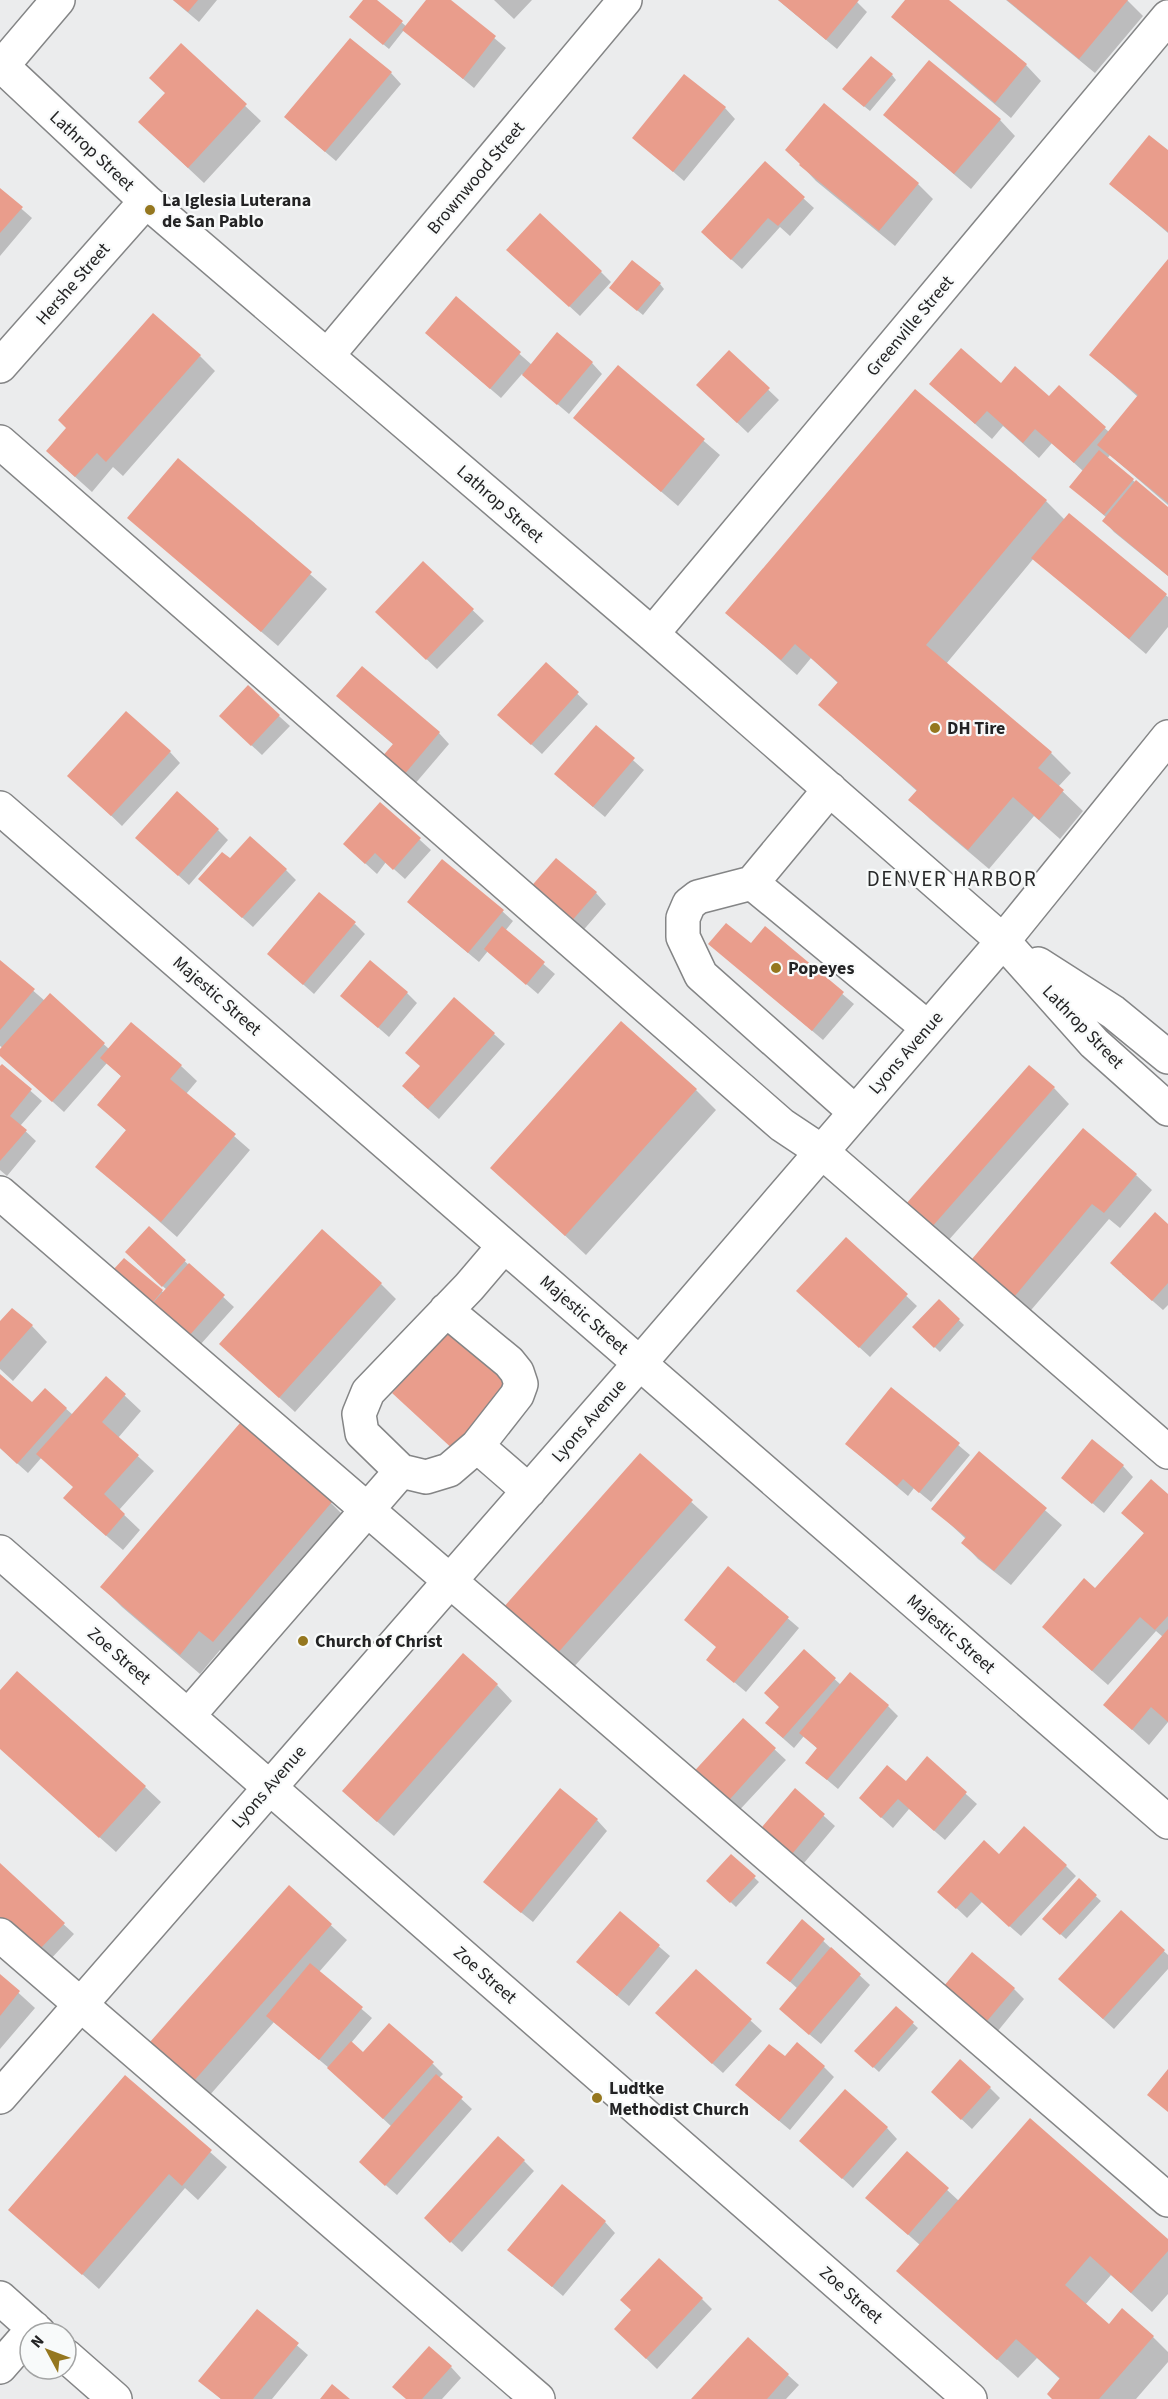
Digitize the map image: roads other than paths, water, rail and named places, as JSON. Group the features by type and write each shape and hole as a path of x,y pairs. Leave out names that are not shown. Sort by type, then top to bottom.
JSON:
{"street":[{"path":"1,65 58,0"},
{"name":"Brownwood Street","path":"327,356 625,0"},
{"name":"Greenville Street","path":"652,634 1168,17"},
{"name":"Lathrop Street","path":"1,65 146,201 652,634 1003,941 1094,1043 1168,1109"},
{"name":"Hershe Street","path":"0,366 146,201"},
{"path":"0,442 782,1125 820,1151 1168,1452"},
{"name":"Lyons Avenue","path":"0,2097 268,1786 529,1491 1003,941 1168,737"},
{"path":"830,789 752,883 698,897 689,904 682,918 683,938 701,975 855,1112"},
{"name":"Majestic Street","path":"0,808 1168,1822"},
{"path":"752,883 928,1028"},
{"name":"Lathrop Street","path":"1003,941 1113,1012 1168,1057"},
{"path":"0,1193 1168,2200"},
{"path":"446,1310 509,1362 517,1372 521,1384 517,1395 477,1446 449,1470 426,1477 401,1471 362,1433 359,1414 368,1392 504,1246"},
{"path":"477,1446 529,1491"},
{"path":"188,1716 401,1471"},
{"name":"Zoe Street","path":"0,1552 970,2399"},
{"path":"0,1935 538,2399"},
{"path":"0,2298 26,2321"},
{"path":"0,2367 18,2349"},
{"path":"78,2367 115,2399"}],"place":[{"name":"La Iglesia Luterana de San Pablo","path":"150,210"},
{"name":"DH Tire","path":"935,728"},
{"name":"Popeyes","path":"776,968"},
{"name":"Church of Christ","path":"303,1641"},
{"name":"Ludtke Methodist Church","path":"597,2098"}],"district":[{"name":"DENVER HARBOR","path":"952,879"}]}
